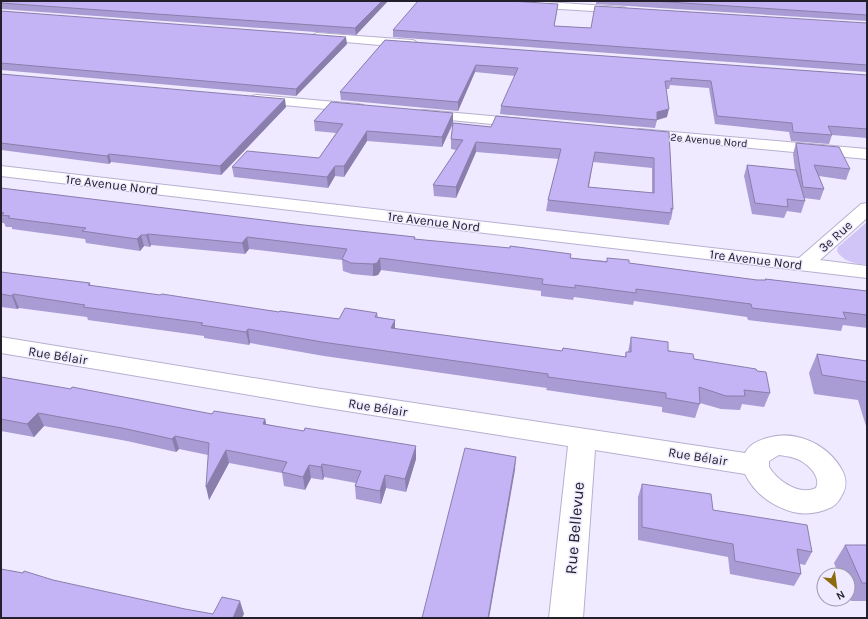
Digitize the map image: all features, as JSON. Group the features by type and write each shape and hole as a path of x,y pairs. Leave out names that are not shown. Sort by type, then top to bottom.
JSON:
{"street":[{"path":"478,1 637,11"},
{"path":"303,36 422,45"},
{"path":"239,97 374,109"},
{"path":"406,112 533,124"},
{"name":"2e Avenue Nord","path":"629,133 867,154"},
{"name":"1re Avenue Nord","path":"1,171 867,272"},
{"name":"3e Rue","path":"804,264 867,208"},
{"name":"Rue Bélair","path":"1,345 315,397 755,465"},
{"name":"Rue Bellevue","path":"566,618 582,438"}],"shaded area":[{"path":"867,222 867,265 846,260 837,251 838,247"}],"building":[{"path":"1,1 382,1 355,28 1,3"},
{"path":"418,1 510,1 558,4 554,26 591,28 595,6 867,23 867,65 393,30"},
{"path":"653,1 867,1 867,15"},
{"path":"1,11 346,37 296,89 1,63"},
{"path":"385,40 867,75 867,129 828,126 832,135 793,132 792,123 717,116 711,81 671,78 671,81 665,81 669,109 657,112 657,120 501,106 518,68 476,65 458,102 340,92"},
{"path":"1,74 285,99 220,166 109,154 107,156 1,143"},
{"path":"331,102 453,113 442,137 367,131 344,166 335,166 327,177 232,167 247,151 319,158 343,124 314,121"},
{"path":"496,116 669,132 673,209 671,208 671,213 548,200 561,149 476,142 456,187 433,185 463,140 451,139 453,123 491,127","holes":["595,152 654,158 654,193 588,187"]},
{"path":"796,143 839,147 850,169 814,165 824,189 803,187"},
{"path":"747,165 796,170 805,201 787,199 788,207 755,203"},
{"path":"1,188 415,237 414,239 510,248 510,246 571,254 570,258 607,262 607,258 629,260 629,263 757,280 766,280 765,279 867,291 867,315 843,312 846,319 752,308 751,304 636,289 636,293 575,285 575,288 542,284 543,279 380,258 377,263 373,264 351,263 342,259 347,249 247,237 242,243 148,234 141,235 137,239 82,231 86,228 8,218 10,216 1,215 4,213 1,212"},
{"path":"1,272 90,283 88,285 339,319 345,308 377,313 375,317 395,320 391,328 562,351 563,348 626,357 626,352 631,352 631,337 668,342 668,351 693,354 694,359 766,372 770,393 744,390 745,396 726,396 699,387 700,404 666,398 666,393 548,377 548,374 322,342 248,329 246,332 201,325 203,323 83,307 85,305 13,294 12,296 1,294"},
{"path":"817,354 867,361 867,382 822,375"},
{"path":"1,377 71,389 72,387 212,414 214,411 265,419 263,424 304,431 305,428 416,446 405,479 385,475 380,491 355,486 361,471 322,464 321,467 309,465 303,477 282,472 287,462 226,450 206,487 209,443 175,436 172,439 122,428 38,413 27,424 1,419"},
{"path":"465,448 516,457 488,618 422,618"},
{"path":"642,484 711,494 713,510 807,525 812,552 797,549 801,574 735,561 733,544 642,527"},
{"path":"845,545 867,545 867,583 862,583"},
{"path":"1,569 23,573 24,571 53,580 213,614 222,597 240,601 233,618 1,618"}]}
